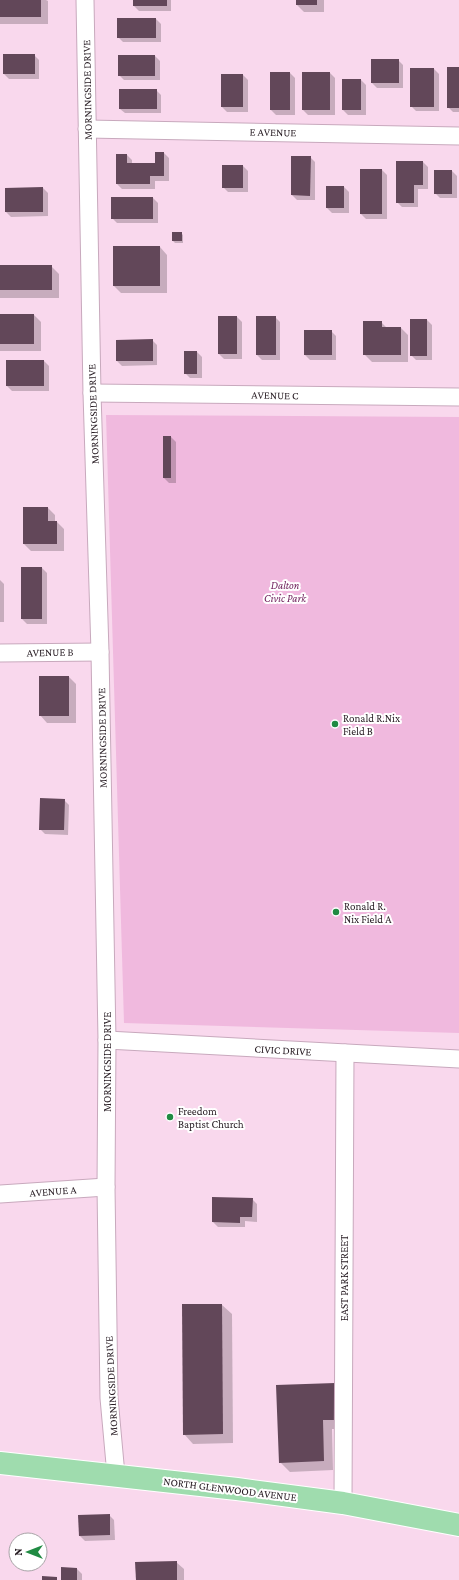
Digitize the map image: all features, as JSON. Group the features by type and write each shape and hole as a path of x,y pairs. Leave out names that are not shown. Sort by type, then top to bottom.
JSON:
{"main road":[{"name":"NORTH GLENWOOD AVENUE","path":"0,1462 343,1504 459,1525"}],"street":[{"name":"MORNINGSIDE DRIVE","path":"85,0 92,393 100,652 107,1040 106,1187 109,1398 116,1475"},
{"name":"E AVENUE","path":"87,129 459,136"},
{"name":"AVENUE C","path":"92,393 459,397"},
{"name":"AVENUE B","path":"0,653 100,652"},
{"name":"CIVIC DRIVE","path":"107,1040 459,1059"},
{"name":"EAST PARK STREET","path":"343,1504 345,1053"},
{"name":"AVENUE A","path":"0,1194 106,1187"}],"green space":[{"name":"Dalton Civic Park","path":"106,415 459,417 459,1033 124,1023"}],"building":[{"path":"0,0 41,0 41,17 0,17"},
{"path":"133,0 167,0 167,6 133,6"},
{"path":"296,0 317,0 317,5 296,5"},
{"path":"117,18 156,18 156,38 117,38"},
{"path":"3,54 35,54 35,74 3,74"},
{"path":"118,55 155,55 155,76 118,76"},
{"path":"371,59 399,59 399,83 371,83"},
{"path":"447,67 459,67 459,108 447,108"},
{"path":"410,68 434,68 434,107 410,107"},
{"path":"270,72 290,72 290,110 270,110"},
{"path":"302,72 330,72 330,110 302,110"},
{"path":"221,74 243,74 243,107 221,107"},
{"path":"342,79 361,79 361,110 342,110"},
{"path":"119,89 157,89 157,109 119,109"},
{"path":"155,152 164,152 164,176 150,176 150,184 116,184 116,154 127,154 127,163 155,163"},
{"path":"291,156 311,156 310,196 291,195"},
{"path":"396,161 423,161 423,185 414,185 414,203 396,203"},
{"path":"222,165 243,165 243,188 222,188"},
{"path":"360,169 382,169 382,214 360,214"},
{"path":"434,170 452,170 452,194 434,194"},
{"path":"326,186 344,186 344,208 326,208"},
{"path":"43,187 43,212 5,212 5,188"},
{"path":"111,197 153,197 153,219 111,219"},
{"path":"172,232 182,232 182,241 172,241"},
{"path":"113,246 160,246 160,286 113,286"},
{"path":"0,265 52,265 52,290 0,290"},
{"path":"0,314 34,314 34,344 0,344"},
{"path":"218,316 237,316 237,354 218,354"},
{"path":"256,316 276,316 276,355 256,355"},
{"path":"410,319 427,319 427,356 410,356"},
{"path":"363,321 382,321 382,327 401,327 401,355 363,355"},
{"path":"304,330 332,330 332,355 304,355"},
{"path":"153,339 153,361 116,361 116,340"},
{"path":"184,351 197,351 197,374 184,374"},
{"path":"6,360 44,360 44,386 6,386"},
{"path":"163,436 171,436 171,478 163,478"},
{"path":"23,507 48,507 48,521 57,521 57,544 23,544"},
{"path":"21,567 42,567 42,619 21,619"},
{"path":"39,676 69,676 69,716 39,716"},
{"path":"40,798 65,799 64,830 39,830"},
{"path":"212,1197 253,1198 252,1217 240,1217 240,1223 212,1222"},
{"path":"182,1304 222,1304 223,1434 183,1435"},
{"path":"335,1383 337,1420 323,1420 324,1461 279,1463 276,1385"},
{"path":"110,1514 110,1535 79,1536 78,1515"},
{"path":"177,1561 177,1580 136,1580 135,1562"},
{"path":"61,1567 77,1568 77,1580 61,1580"},
{"path":"42,1576 57,1577 57,1580 42,1580"}],"place":[{"name":"Ronald R.Nix Field B","path":"335,724"},
{"name":"Ronald R. Nix Field A","path":"336,912"},
{"name":"Freedom Baptist Church","path":"170,1117"}]}
